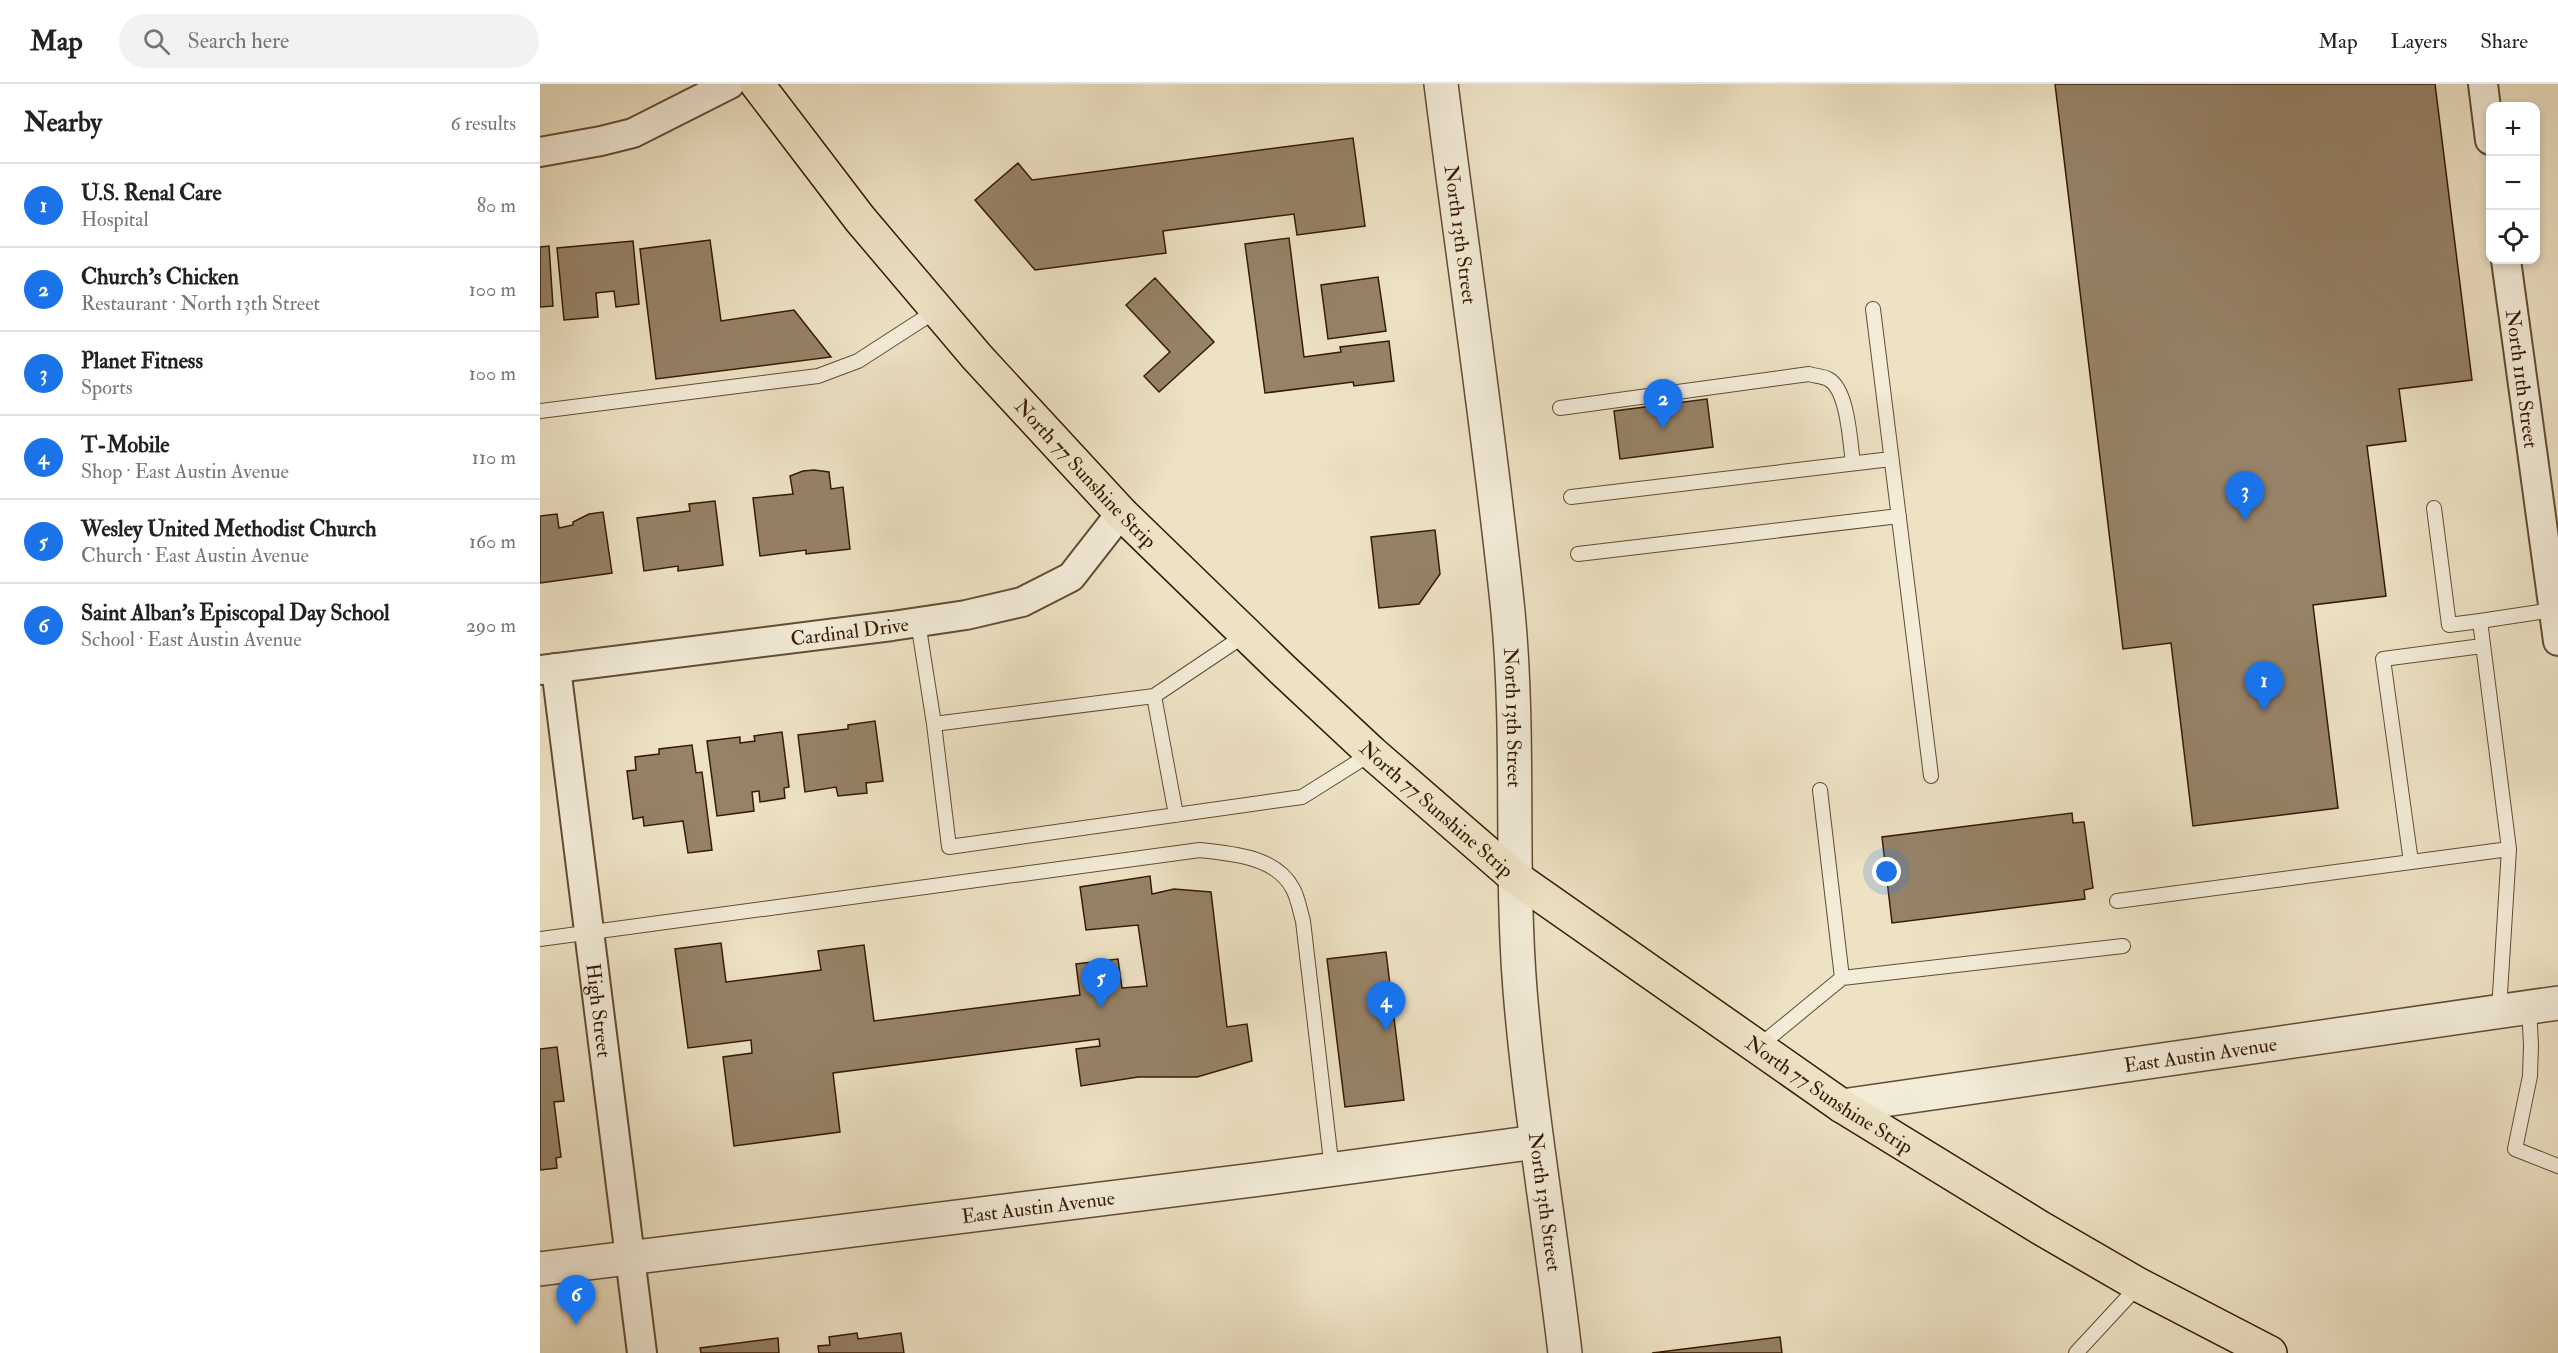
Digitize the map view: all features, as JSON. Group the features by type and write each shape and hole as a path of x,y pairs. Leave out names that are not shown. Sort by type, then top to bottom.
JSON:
{"main road":[{"name":"North 77 Sunshine Strip","path":"757,84 860,219 976,357 1121,513 1245,635 1372,753 1516,878 1842,1106 2039,1227 2139,1285 2270,1353"}],"street":[{"path":"540,152 633,133 730,84"},
{"name":"North 13th Street","path":"1441,84 1478,358 1508,614 1513,689 1520,988 1536,1142 1565,1353"},
{"path":"2483,84 2486,108"},
{"name":"North 11th Street","path":"2507,264 2548,505 2553,610 2558,641"},
{"name":"Cardinal Drive","path":"548,669 918,622 1022,602 1071,577 1121,513"},
{"name":"High Street","path":"548,669 589,933 642,1353"},
{"name":"East Austin Avenue","path":"1842,1106 2528,1007"},
{"name":"East Austin Avenue","path":"540,1269 1332,1170 1536,1142"}],"lane":[{"path":"1873,309 1931,776"},
{"path":"540,411 818,376 858,361 937,310"},
{"path":"1560,408 1809,374 1829,379 1839,391 1844,403 1853,463"},
{"path":"1571,497 1892,459"},
{"path":"2434,508 2449,625 2553,610"},
{"path":"1578,554 1899,516"},
{"path":"2480,621 2531,1045 2530,1076 2515,1149 2558,1166"},
{"path":"918,622 934,724 949,848 1302,796 1372,753"},
{"path":"934,724 1154,696 1245,635"},
{"path":"2411,862 2383,659 2482,646"},
{"path":"1154,696 1176,815"},
{"path":"1820,790 1842,978"},
{"path":"2117,901 2509,849"},
{"path":"540,939 1200,850 1246,856 1276,869 1293,888 1304,921 1332,1170"},
{"path":"1758,1047 1842,978 2123,946"},
{"path":"2076,1353 2139,1285"}],"building":[{"path":"2055,84 2435,84 2472,380 2399,389 2406,441 2367,446 2386,596 2313,605 2338,808 2193,826 2171,643 2123,649"},
{"path":"1353,138 1365,226 1297,235 1294,214 1163,231 1166,253 1035,270 975,200 1018,163 1032,180"},
{"path":"1289,238 1304,357 1341,352 1340,347 1389,341 1394,381 1354,386 1353,382 1265,393 1245,244"},
{"path":"710,240 721,321 794,310 831,357 656,379 640,249"},
{"path":"633,241 639,304 616,307 614,291 596,293 598,317 564,320 557,248"},
{"path":"549,246 553,306 540,307 540,247"},
{"path":"1378,277 1386,331 1328,339 1321,285"},
{"path":"1155,278 1214,342 1159,392 1144,376 1170,352 1126,305"},
{"path":"1707,399 1713,447 1620,459 1614,411"},
{"path":"814,470 829,472 831,489 843,487 850,549 806,554 806,550 760,556 753,498 793,494 790,476"},
{"path":"715,501 723,565 678,571 678,566 644,571 637,518 690,511 689,504"},
{"path":"603,512 612,573 540,583 540,516 557,514 559,528 573,525 573,522 589,514"},
{"path":"1435,530 1440,574 1419,604 1379,608 1371,537"},
{"path":"875,721 883,781 866,783 867,793 838,796 836,787 805,792 798,735 848,729 848,725"},
{"path":"782,732 789,787 784,788 785,798 760,802 759,791 752,792 754,811 717,816 707,741 740,737 740,743 755,741 754,736"},
{"path":"692,745 696,773 702,772 712,850 688,853 683,821 644,826 643,817 633,819 627,771 636,770 635,757 659,754 659,749"},
{"path":"2072,813 2073,823 2084,822 2093,888 2084,890 2085,899 1892,923 1882,837"},
{"path":"1150,876 1152,894 1174,889 1211,892 1227,1027 1247,1024 1252,1061 1197,1077 1138,1077 1081,1086 1076,1049 1100,1046 1099,1039 833,1073 840,1132 734,1146 723,1057 752,1053 751,1040 688,1048 675,949 721,943 726,982 821,970 818,951 864,945 874,1021 1080,995 1076,964 1118,959 1122,988 1147,986 1138,925 1086,930 1080,887"},
{"path":"1386,952 1404,1100 1345,1107 1327,959"},
{"path":"557,1047 564,1101 554,1102 561,1157 556,1158 557,1168 540,1170 540,1049"},
{"path":"857,1333 858,1339 901,1333 904,1353 819,1353 818,1346 830,1345 829,1337"},
{"path":"1780,1337 1782,1353 1652,1353"},
{"path":"778,1338 779,1353 701,1353 700,1348"}],"place":[{"name":"Church's Chicken","path":"1663,429"},
{"name":"Planet Fitness","path":"2245,521"},
{"name":"U.S. Renal Care","path":"2264,711"},
{"name":"Wesley United Methodist Church","path":"1101,1008"},
{"name":"T-Mobile","path":"1386,1031"},
{"name":"Saint Alban's Episcopal Day School","path":"576,1325"}]}
